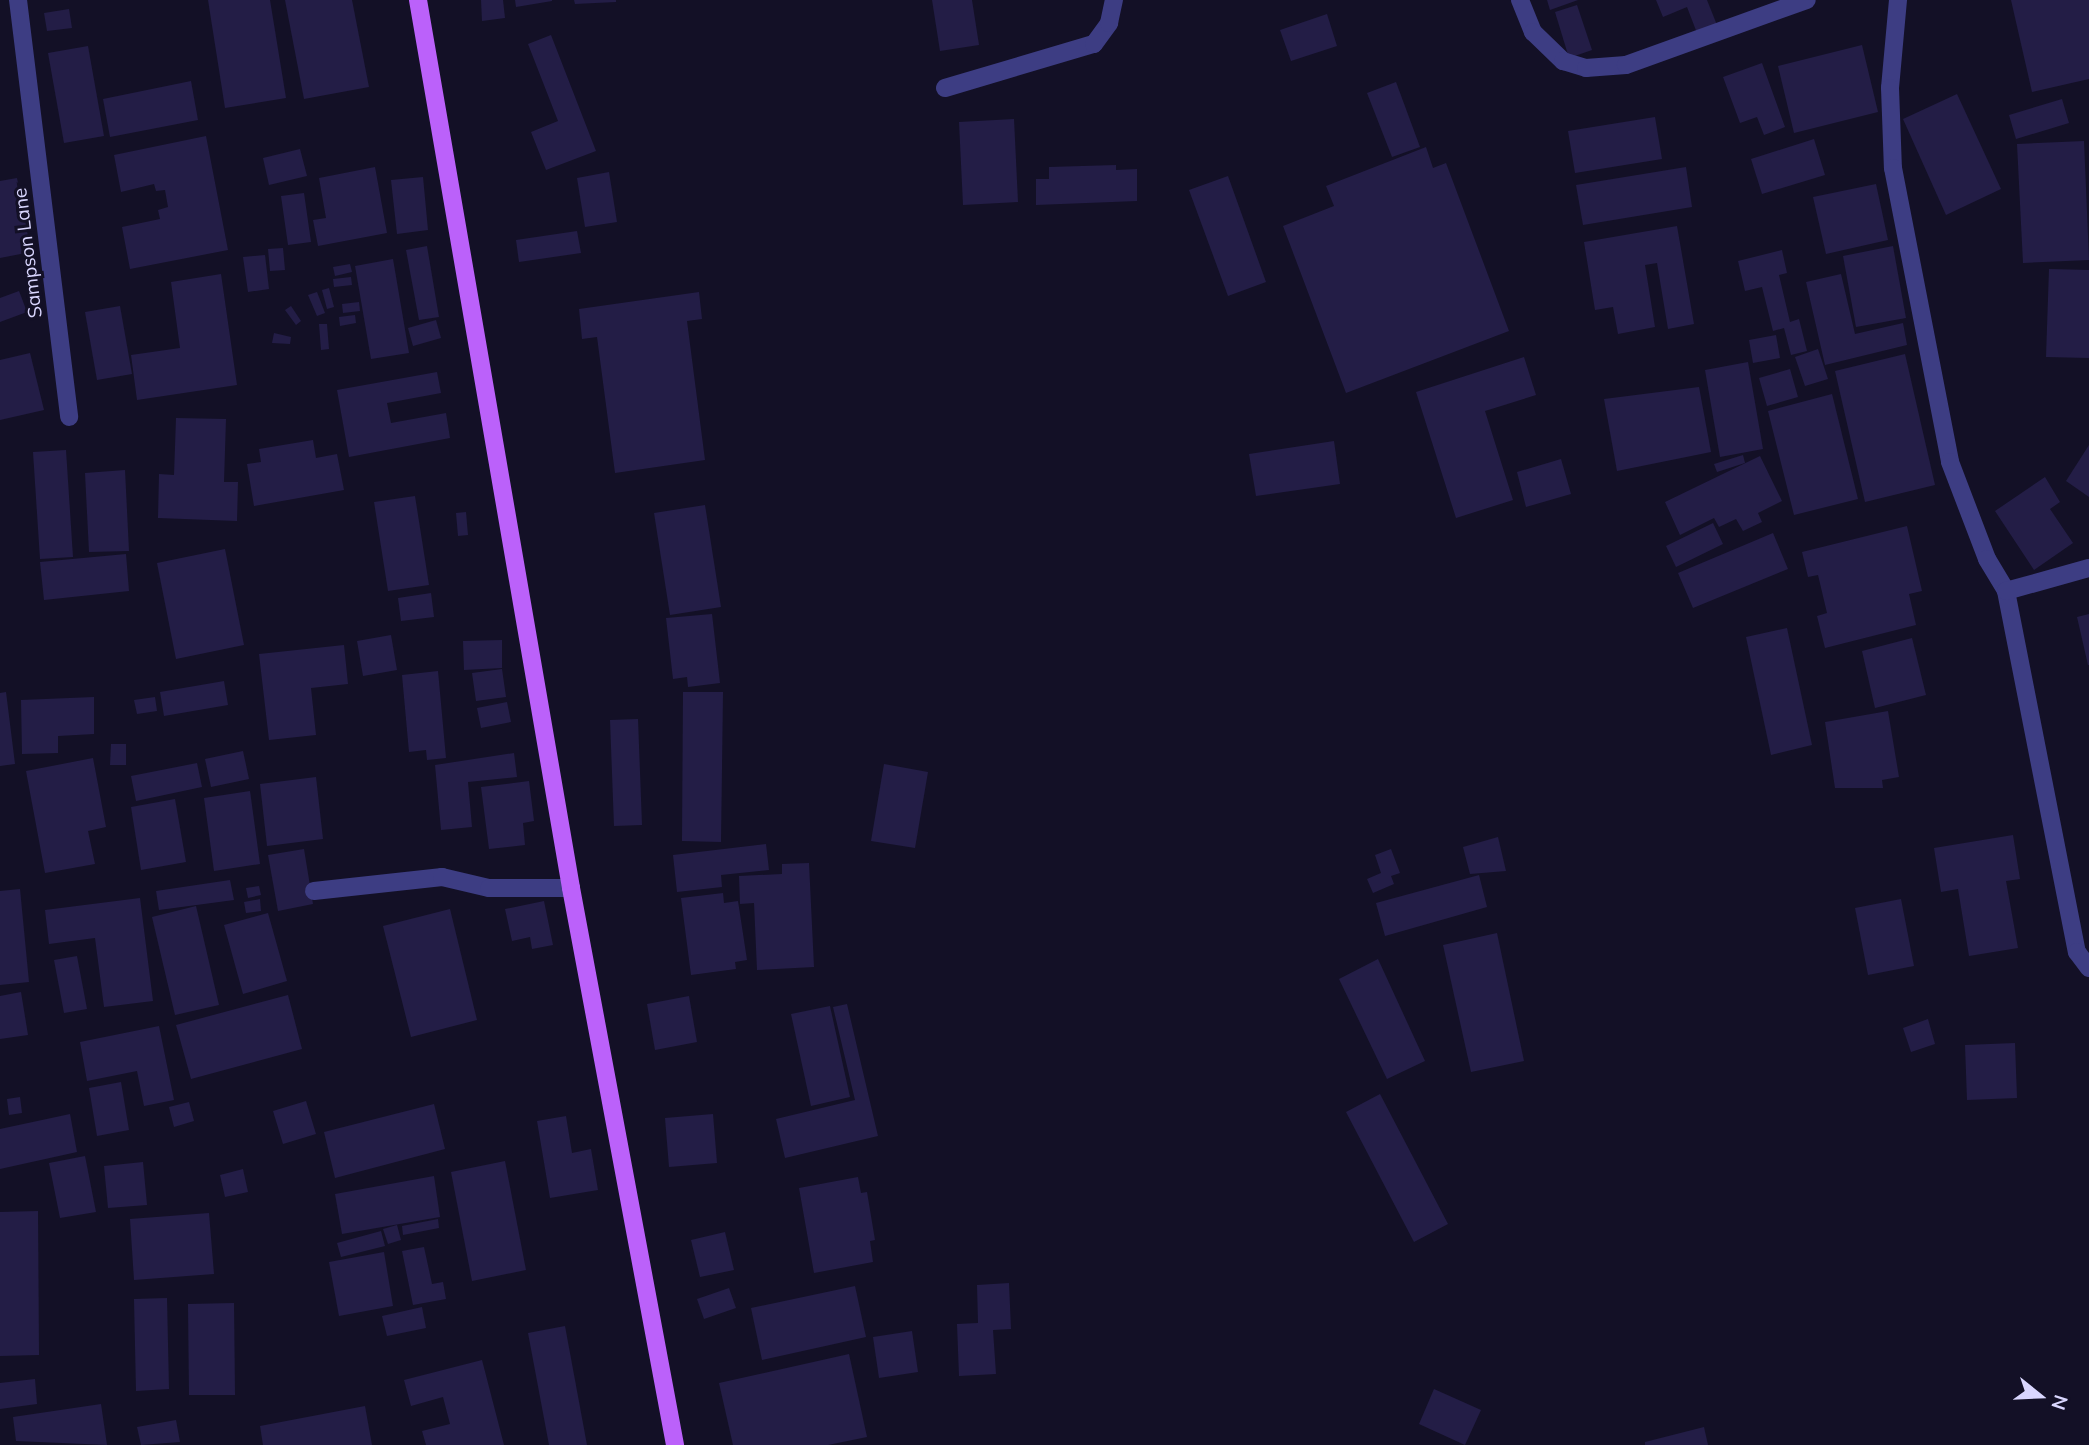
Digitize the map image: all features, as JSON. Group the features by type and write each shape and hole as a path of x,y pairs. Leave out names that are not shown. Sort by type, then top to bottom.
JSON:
{"main road":[{"path":"418,0 571,888 673,1444"}],"street":[{"name":"Sampson Lane","path":"19,0 69,417"},
{"path":"945,88 1094,44 1109,23 1114,0"},
{"path":"1520,0 1533,32 1563,61 1586,68 1626,65 1807,0"},
{"path":"1898,0 1890,88 1893,168 1950,462 1987,559 2006,591 2077,952 2089,968"},
{"path":"2006,591 2089,568"},
{"path":"314,891 442,877 489,888 571,888"}],"building":[{"path":"208,0 270,0 286,98 225,108"},
{"path":"285,0 352,0 369,87 304,99"},
{"path":"481,0 503,0 505,18 482,21"},
{"path":"515,0 552,0 552,1 516,7"},
{"path":"574,0 616,0 616,2 575,4"},
{"path":"932,0 972,0 979,45 940,51"},
{"path":"1547,0 1578,0 1550,10"},
{"path":"1656,0 1707,0 1717,25 1697,33 1687,7 1663,17"},
{"path":"2011,0 2089,0 2089,79 2032,92"},
{"path":"1577,5 1592,50 1569,58 1555,12"},
{"path":"69,9 72,28 47,31 44,13"},
{"path":"1327,14 1337,46 1291,61 1280,30"},
{"path":"551,35 596,151 546,170 531,132 558,121 528,44"},
{"path":"1862,45 1878,112 1794,133 1778,66"},
{"path":"88,46 104,136 64,143 48,53"},
{"path":"1762,63 1785,127 1764,135 1757,117 1740,123 1723,77"},
{"path":"191,81 198,120 110,137 103,99"},
{"path":"1396,82 1420,147 1392,157 1367,93"},
{"path":"1957,94 2001,189 1946,215 1903,119"},
{"path":"2062,99 2069,123 2016,139 2009,115"},
{"path":"1655,117 1662,159 1575,173 1568,131"},
{"path":"1014,119 1018,202 963,205 959,122"},
{"path":"206,136 228,250 130,269 122,227 160,219 158,210 168,207 165,190 156,191 154,184 121,192 114,155"},
{"path":"1814,139 1825,175 1762,194 1751,159"},
{"path":"2084,141 2089,260 2023,263 2017,144"},
{"path":"1426,147 1433,168 1446,163 1509,331 1346,393 1283,226 1334,206 1326,186"},
{"path":"300,149 307,176 269,185 263,158"},
{"path":"1116,165 1116,170 1137,169 1137,201 1036,205 1036,179 1049,179 1049,167"},
{"path":"375,167 387,233 318,246 313,220 326,218 319,178"},
{"path":"1686,167 1692,207 1583,225 1576,185"},
{"path":"609,172 617,222 585,227 577,178"},
{"path":"1228,176 1266,282 1228,296 1189,190"},
{"path":"423,177 428,230 397,234 391,180"},
{"path":"17,178 31,252 0,258 0,181"},
{"path":"1876,184 1888,240 1826,254 1813,197"},
{"path":"304,193 311,242 288,245 281,196"},
{"path":"1677,226 1694,324 1668,329 1657,263 1645,265 1655,327 1618,334 1613,307 1595,310 1584,242"},
{"path":"577,231 581,253 519,262 516,240"},
{"path":"427,246 439,317 419,320 406,250"},
{"path":"1893,246 1906,318 1856,327 1843,256"},
{"path":"283,248 285,270 270,271 268,249"},
{"path":"1782,250 1787,273 1779,275 1790,322 1799,319 1807,351 1791,355 1784,328 1773,331 1762,287 1745,291 1738,261"},
{"path":"265,255 269,289 248,292 243,257"},
{"path":"393,259 409,353 371,359 355,266"},
{"path":"350,264 352,272 335,276 333,267"},
{"path":"2049,269 2089,270 2089,358 2046,357"},
{"path":"221,274 237,385 137,400 131,355 180,348 171,282"},
{"path":"1841,274 1855,334 1903,323 1907,345 1825,365 1806,282"},
{"path":"351,277 352,285 334,287 333,279"},
{"path":"329,288 334,307 327,309 322,290"},
{"path":"19,291 27,312 0,322 0,298"},
{"path":"317,292 325,313 317,316 308,295"},
{"path":"699,292 702,319 687,321 705,460 615,473 597,337 582,339 579,309"},
{"path":"359,302 360,311 343,313 342,304"},
{"path":"120,306 132,374 97,380 85,312"},
{"path":"291,306 301,321 296,325 285,310"},
{"path":"355,315 356,323 340,326 339,317"},
{"path":"436,320 441,338 413,346 408,328"},
{"path":"319,324 327,324 329,349 321,350"},
{"path":"274,333 291,337 290,344 272,343"},
{"path":"1776,335 1780,358 1753,363 1749,340"},
{"path":"1818,349 1828,379 1805,386 1795,357"},
{"path":"30,353 44,410 0,420 0,360"},
{"path":"1905,354 1935,485 1865,502 1835,371"},
{"path":"1524,357 1536,395 1485,411 1513,500 1456,518 1416,392"},
{"path":"1748,362 1763,449 1720,457 1705,370"},
{"path":"1790,369 1798,397 1767,406 1759,378"},
{"path":"437,372 441,393 387,403 391,423 446,413 450,438 349,457 337,390"},
{"path":"1699,387 1711,452 1617,471 1604,399"},
{"path":"1832,394 1858,499 1794,515 1768,411"},
{"path":"176,418 226,419 224,482 238,482 237,521 158,518 159,474 174,475"},
{"path":"313,440 316,458 337,454 344,490 254,506 247,464 261,462 259,449"},
{"path":"1334,441 1340,484 1256,496 1249,454"},
{"path":"2089,445 2089,497 2066,481"},
{"path":"66,450 73,557 40,559 33,452"},
{"path":"1743,455 1745,463 1717,472 1714,464"},
{"path":"1760,456 1782,501 1758,513 1762,522 1743,531 1736,519 1719,527 1714,518 1680,535 1665,502"},
{"path":"1561,459 1571,494 1526,507 1517,472"},
{"path":"125,470 129,551 89,552 85,473"},
{"path":"2045,477 2060,502 2050,509 2073,543 2034,570 1995,511"},
{"path":"415,496 429,585 388,591 374,502"},
{"path":"705,505 721,607 670,615 654,513"},
{"path":"466,512 468,535 458,536 456,513"},
{"path":"1713,523 1723,544 1676,567 1666,546"},
{"path":"1907,526 1922,591 1909,594 1916,625 1825,648 1817,616 1827,613 1818,575 1808,577 1802,552"},
{"path":"1773,533 1788,569 1693,608 1678,573"},
{"path":"225,549 244,645 176,659 157,563"},
{"path":"126,554 129,591 44,600 40,562"},
{"path":"431,593 434,617 401,621 398,598"},
{"path":"712,614 720,683 688,687 687,677 673,679 666,618"},
{"path":"2089,614 2089,665 2088,665 2077,617"},
{"path":"1787,628 1812,745 1771,755 1746,637"},
{"path":"391,635 397,670 363,676 357,641"},
{"path":"1912,638 1926,695 1875,708 1862,651"},
{"path":"502,640 502,668 464,670 463,641"},
{"path":"344,645 348,684 311,688 316,735 269,740 259,654"},
{"path":"502,669 506,697 476,701 472,673"},
{"path":"438,671 446,758 427,760 426,750 409,752 402,675"},
{"path":"224,681 228,705 164,716 160,692"},
{"path":"6,692 15,764 0,766 0,693"},
{"path":"683,692 723,692 721,842 682,841"},
{"path":"94,697 94,734 58,736 58,753 22,754 21,700"},
{"path":"155,697 157,711 137,714 134,700"},
{"path":"507,702 511,722 481,728 477,708"},
{"path":"1888,711 1899,777 1882,780 1883,788 1835,788 1825,722"},
{"path":"638,719 642,825 614,826 610,720"},
{"path":"111,744 126,744 126,765 110,765"},
{"path":"243,751 249,779 211,787 205,759"},
{"path":"514,753 517,777 468,782 472,827 441,830 435,765"},
{"path":"93,758 106,827 88,831 95,864 45,873 26,771"},
{"path":"197,763 202,787 136,801 131,776"},
{"path":"884,764 928,772 915,848 871,841"},
{"path":"316,777 323,839 267,846 260,784"},
{"path":"529,781 534,821 523,823 525,845 489,849 481,787"},
{"path":"250,791 260,864 214,871 204,798"},
{"path":"175,799 186,862 141,870 131,807"},
{"path":"2013,835 2020,879 2006,881 2018,948 1969,956 1958,889 1941,892 1934,848"},
{"path":"1498,837 1506,871 1470,874 1463,847"},
{"path":"766,844 769,870 721,875 722,887 677,892 673,855"},
{"path":"304,849 313,904 278,911 268,855"},
{"path":"1391,849 1400,873 1391,876 1394,884 1373,893 1367,879 1381,873 1375,855"},
{"path":"809,863 814,967 757,970 754,903 740,904 739,876 782,874 782,864"},
{"path":"1479,875 1487,907 1385,936 1376,903"},
{"path":"230,880 234,900 159,910 156,891"},
{"path":"259,886 261,895 248,898 246,888"},
{"path":"20,889 29,982 0,985 0,891"},
{"path":"723,893 724,903 738,901 747,960 735,962 736,969 691,975 681,898"},
{"path":"140,898 153,1001 104,1007 95,938 49,944 45,910"},
{"path":"260,899 261,911 246,913 244,902"},
{"path":"1901,899 1914,966 1868,975 1855,908"},
{"path":"544,901 553,945 532,949 530,937 512,941 505,909"},
{"path":"196,906 219,1005 175,1015 152,917"},
{"path":"450,909 477,1020 411,1037 383,926"},
{"path":"268,913 287,981 243,994 224,925"},
{"path":"1497,933 1524,1061 1471,1072 1443,945"},
{"path":"77,956 87,1009 64,1013 54,960"},
{"path":"1378,959 1425,1061 1387,1079 1339,979"},
{"path":"21,992 28,1035 0,1039 0,996"},
{"path":"288,995 302,1049 191,1079 176,1025"},
{"path":"689,996 697,1042 655,1050 647,1004"},
{"path":"847,1004 878,1136 785,1158 776,1119 855,1100 833,1007"},
{"path":"830,1006 850,1097 811,1106 791,1014"},
{"path":"1928,1019 1935,1044 1911,1052 1903,1028"},
{"path":"159,1026 174,1100 144,1106 137,1071 87,1081 80,1042"},
{"path":"2015,1043 2017,1098 1967,1100 1965,1045"},
{"path":"121,1082 129,1130 97,1136 89,1088"},
{"path":"1380,1094 1448,1224 1414,1242 1346,1112"},
{"path":"20,1097 22,1113 9,1115 7,1099"},
{"path":"306,1101 316,1134 283,1144 273,1111"},
{"path":"189,1102 194,1121 174,1127 169,1107"},
{"path":"434,1104 445,1149 335,1178 324,1132"},
{"path":"70,1114 77,1152 0,1169 0,1129"},
{"path":"713,1114 717,1163 669,1167 665,1118"},
{"path":"566,1116 572,1153 591,1149 598,1190 550,1198 537,1121"},
{"path":"85,1156 96,1212 60,1218 49,1163"},
{"path":"505,1161 526,1270 472,1281 451,1172"},
{"path":"143,1162 147,1205 108,1208 104,1166"},
{"path":"243,1169 248,1192 225,1197 220,1175"},
{"path":"434,1176 440,1217 342,1234 335,1194"},
{"path":"858,1177 861,1193 867,1192 875,1240 870,1241 873,1262 814,1273 799,1188"},
{"path":"38,1211 39,1355 0,1356 0,1212"},
{"path":"209,1213 214,1274 134,1280 130,1219"},
{"path":"438,1219 439,1228 403,1235 402,1226"},
{"path":"397,1225 401,1240 388,1244 383,1229"},
{"path":"381,1231 385,1246 341,1257 337,1243"},
{"path":"725,1232 734,1270 700,1277 691,1240"},
{"path":"424,1247 432,1284 443,1282 446,1299 413,1305 402,1251"},
{"path":"384,1252 393,1306 339,1316 329,1262"},
{"path":"1009,1283 1011,1329 993,1330 996,1374 959,1376 957,1324 978,1323 977,1285"},
{"path":"855,1286 866,1337 762,1360 751,1308"},
{"path":"729,1288 736,1308 704,1319 697,1299"},
{"path":"167,1298 169,1389 136,1391 134,1299"},
{"path":"234,1303 235,1395 189,1395 188,1304"},
{"path":"422,1307 426,1328 387,1336 382,1316"},
{"path":"565,1326 587,1445 549,1445 528,1333"},
{"path":"912,1331 918,1372 879,1378 873,1337"},
{"path":"849,1354 867,1437 828,1445 733,1445 719,1383"},
{"path":"482,1360 504,1445 426,1445 422,1431 450,1424 443,1397 411,1406 404,1380"},
{"path":"35,1379 37,1404 0,1409 0,1383"},
{"path":"1434,1389 1481,1410 1465,1445 1419,1424"},
{"path":"101,1404 107,1445 16,1441 13,1417"},
{"path":"365,1406 372,1445 263,1445 260,1426"},
{"path":"176,1420 180,1442 141,1445 137,1427"},
{"path":"1704,1427 1708,1445 1645,1445 1645,1442"}]}
